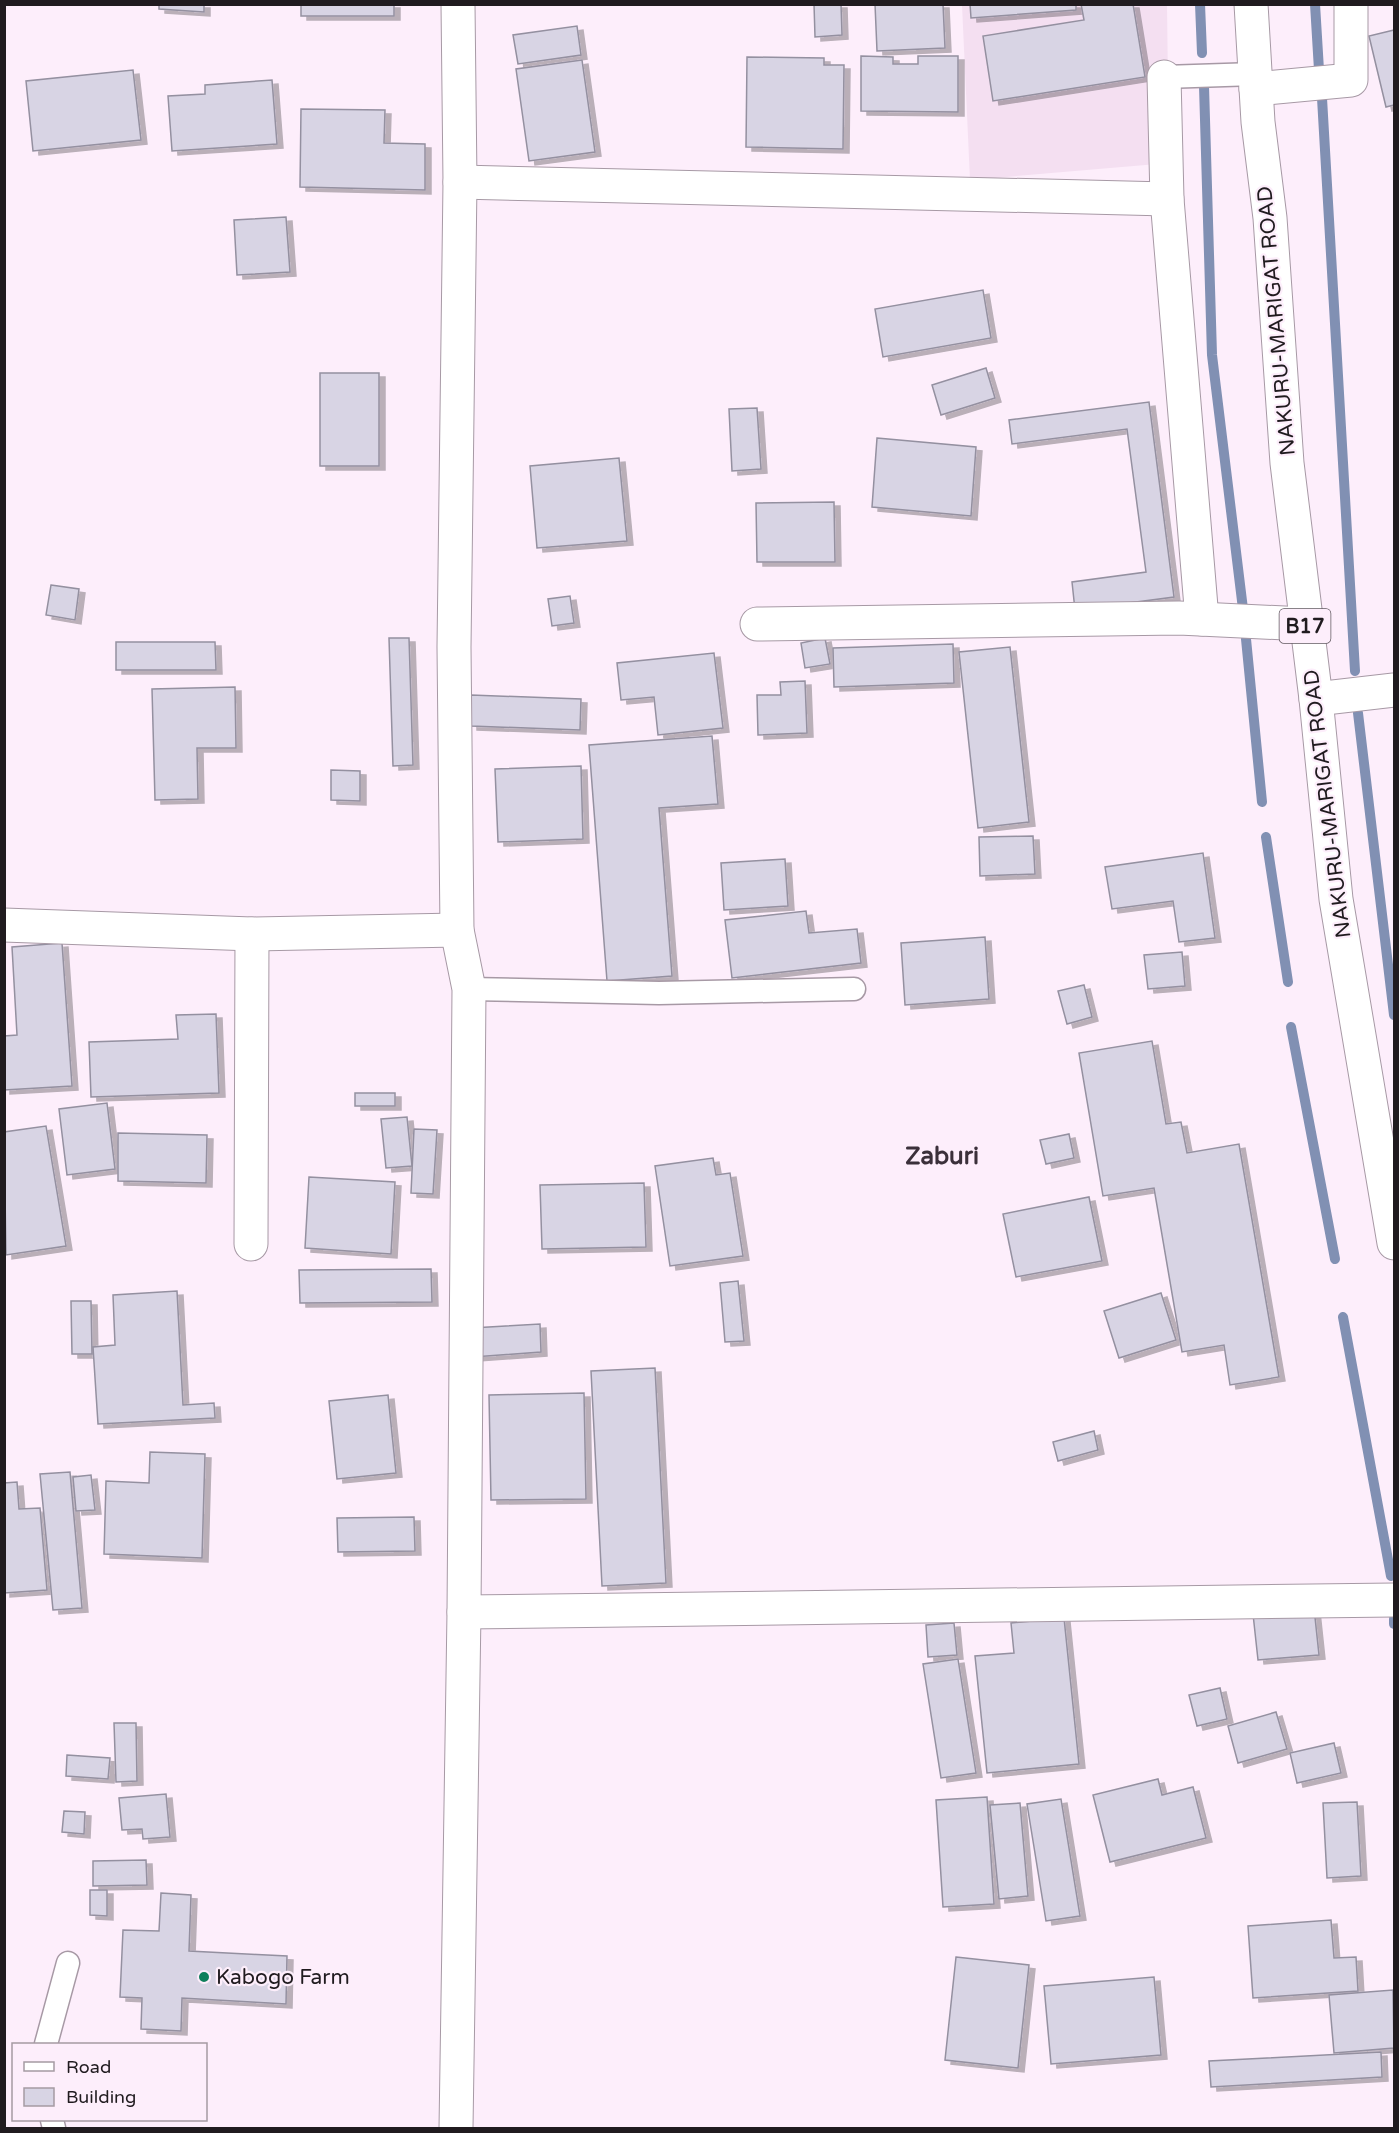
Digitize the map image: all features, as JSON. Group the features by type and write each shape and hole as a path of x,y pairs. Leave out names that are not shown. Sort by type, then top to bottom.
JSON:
{"street":[{"path":"456,2128 470,989 457,930 454,647 460,182 458,4"},
{"name":"NAKURU-MARIGAT ROAD","path":"1251,4 1256,81 1270,218 1287,463 1316,699 1336,899 1395,1243"},
{"path":"1256,81 1352,80 1351,4"},
{"path":"1164,77 1167,199 1202,619"},
{"path":"460,182 1167,199"},
{"path":"757,624 1202,619 1305,624"},
{"path":"1316,699 1395,690"},
{"path":"4,925 252,934 457,930"},
{"path":"251,1244 252,934"},
{"path":"464,1612 1395,1600"}],"lane":[{"path":"1164,77 1256,81"},
{"path":"470,989 659,993 854,989"},
{"path":"46,2043 68,1963"}],"shaded area":[{"path":"962,5 1167,5 1169,163 970,180"}],"building":[{"path":"159,4 204,4 204,12 159,9"},
{"path":"301,4 394,4 394,16 301,16"},
{"path":"814,4 841,4 842,35 815,37"},
{"path":"875,4 943,4 945,48 877,51"},
{"path":"970,4 1076,4 1076,10 971,18"},
{"path":"1081,4 1133,4 1145,77 993,101 983,36 1084,20"},
{"path":"577,26 581,55 518,64 513,35"},
{"path":"1394,30 1394,105 1386,107 1369,36"},
{"path":"861,56 893,57 893,64 918,64 918,56 958,56 958,112 861,111"},
{"path":"747,57 824,58 824,65 844,65 843,149 746,147"},
{"path":"582,60 595,152 529,161 516,69"},
{"path":"133,70 141,140 33,151 26,81"},
{"path":"272,80 277,144 172,151 168,96 205,94 205,85"},
{"path":"301,109 385,110 384,143 425,144 425,190 300,187"},
{"path":"286,217 290,272 237,275 234,220"},
{"path":"983,290 991,338 883,357 875,309"},
{"path":"986,368 995,398 941,415 932,385"},
{"path":"320,373 379,373 379,466 320,466"},
{"path":"1149,402 1174,597 1075,610 1072,582 1146,572 1127,429 1012,444 1009,420"},
{"path":"757,408 761,469 732,471 729,409"},
{"path":"877,438 976,447 971,516 872,507"},
{"path":"619,458 627,541 537,548 530,466"},
{"path":"834,502 835,562 757,562 756,503"},
{"path":"51,585 79,589 75,620 46,615"},
{"path":"570,596 574,623 552,626 548,599"},
{"path":"389,638 409,638 413,765 393,766"},
{"path":"825,638 830,664 805,668 801,643"},
{"path":"116,642 215,642 216,670 116,670"},
{"path":"953,644 954,683 834,687 833,648"},
{"path":"1010,647 1029,822 978,828 959,652"},
{"path":"714,653 723,728 658,735 654,697 621,700 617,663"},
{"path":"805,681 807,733 758,735 757,695 781,695 780,682"},
{"path":"235,687 236,748 197,748 198,799 155,800 152,689"},
{"path":"471,695 581,699 580,730 471,726"},
{"path":"712,736 718,804 659,808 672,976 607,981 589,745"},
{"path":"581,766 583,839 498,842 495,769"},
{"path":"331,770 360,771 360,801 331,800"},
{"path":"1033,836 1035,874 980,876 979,837"},
{"path":"1203,853 1215,938 1179,942 1173,901 1112,909 1105,867"},
{"path":"785,859 788,906 724,910 721,863"},
{"path":"806,911 809,933 857,929 861,963 732,978 725,920"},
{"path":"985,937 989,999 905,1005 901,943"},
{"path":"62,943 72,1086 4,1090 4,1036 17,1035 12,947"},
{"path":"1182,952 1185,986 1148,989 1144,955"},
{"path":"1084,985 1092,1017 1067,1024 1058,991"},
{"path":"216,1014 219,1093 91,1097 89,1042 178,1039 176,1015"},
{"path":"1152,1041 1166,1124 1181,1122 1187,1153 1239,1144 1279,1377 1230,1385 1224,1345 1182,1352 1154,1188 1103,1196 1079,1053"},
{"path":"355,1093 395,1093 395,1106 355,1106"},
{"path":"107,1103 115,1169 67,1175 59,1109"},
{"path":"407,1117 412,1166 386,1168 381,1119"},
{"path":"46,1126 66,1246 6,1255 4,1132"},
{"path":"414,1129 437,1130 433,1194 411,1193"},
{"path":"118,1133 207,1135 206,1183 118,1181"},
{"path":"1069,1134 1074,1158 1046,1164 1040,1140"},
{"path":"713,1158 716,1175 730,1173 743,1256 670,1266 655,1166"},
{"path":"309,1177 395,1182 391,1254 305,1248"},
{"path":"644,1183 646,1247 542,1249 540,1185"},
{"path":"1089,1197 1102,1261 1016,1277 1003,1214"},
{"path":"431,1269 432,1302 300,1303 299,1270"},
{"path":"738,1281 744,1341 725,1342 720,1283"},
{"path":"177,1291 183,1405 214,1403 215,1418 98,1424 93,1347 115,1345 113,1295"},
{"path":"1161,1293 1176,1340 1119,1358 1104,1311"},
{"path":"71,1301 91,1301 92,1354 72,1354"},
{"path":"540,1324 541,1352 473,1357 472,1328"},
{"path":"655,1368 666,1583 602,1586 591,1371"},
{"path":"584,1393 586,1499 491,1500 489,1395"},
{"path":"388,1395 396,1473 337,1479 329,1401"},
{"path":"1094,1431 1098,1450 1058,1461 1053,1442"},
{"path":"150,1452 205,1454 202,1558 104,1554 106,1481 149,1483"},
{"path":"70,1472 82,1608 53,1610 40,1474"},
{"path":"91,1475 95,1510 76,1511 73,1477"},
{"path":"17,1482 19,1509 40,1508 47,1590 4,1593 4,1483"},
{"path":"414,1517 415,1551 338,1552 337,1518"},
{"path":"1314,1608 1319,1655 1258,1660 1253,1614"},
{"path":"1064,1618 1079,1764 987,1773 975,1656 1014,1653 1011,1623"},
{"path":"954,1623 957,1655 928,1657 926,1625"},
{"path":"958,1659 976,1773 941,1778 923,1664"},
{"path":"1220,1688 1227,1719 1197,1726 1189,1695"},
{"path":"1276,1712 1287,1749 1238,1763 1228,1726"},
{"path":"114,1723 136,1723 137,1781 116,1782"},
{"path":"1334,1743 1341,1773 1297,1783 1290,1753"},
{"path":"67,1755 110,1758 108,1779 66,1776"},
{"path":"1158,1779 1162,1795 1193,1787 1206,1838 1110,1862 1093,1795"},
{"path":"166,1794 170,1837 143,1839 142,1829 122,1830 119,1798"},
{"path":"987,1797 994,1904 943,1907 936,1800"},
{"path":"1061,1799 1080,1916 1046,1921 1027,1804"},
{"path":"1357,1802 1361,1876 1327,1878 1323,1803"},
{"path":"1020,1803 1028,1896 999,1899 990,1805"},
{"path":"64,1811 85,1812 84,1834 62,1832"},
{"path":"146,1860 147,1885 93,1886 93,1861"},
{"path":"90,1890 107,1890 107,1916 90,1915"},
{"name":"Kabogo Farm","path":"161,1893 191,1895 189,1951 287,1956 286,2004 182,1998 181,2031 141,2029 142,1998 120,1997 123,1930 159,1931"},
{"path":"1331,1920 1334,1958 1356,1957 1358,1991 1253,1998 1248,1926"},
{"path":"956,1957 1029,1965 1018,2068 945,2060"},
{"path":"1154,1977 1161,2055 1051,2064 1044,1986"},
{"path":"1393,1990 1394,2048 1334,2053 1329,1995"},
{"path":"1381,2052 1382,2077 1211,2087 1209,2061"}],"waterway":[{"path":"1200,4 1202,53"},
{"path":"1315,4 1319,70"},
{"path":"1204,86 1212,355 1243,609"},
{"path":"1322,98 1355,671"},
{"path":"1246,639 1262,802"},
{"path":"1358,713 1394,1015"},
{"path":"1266,837 1288,982"},
{"path":"1291,1027 1335,1259"},
{"path":"1343,1317 1391,1576"},
{"path":"1394,1619 1394,1624"}],"place":[{"name":"Kabogo Farm","path":"204,1977"}],"district":[{"name":"Zaburi","path":"942,1156"}]}
